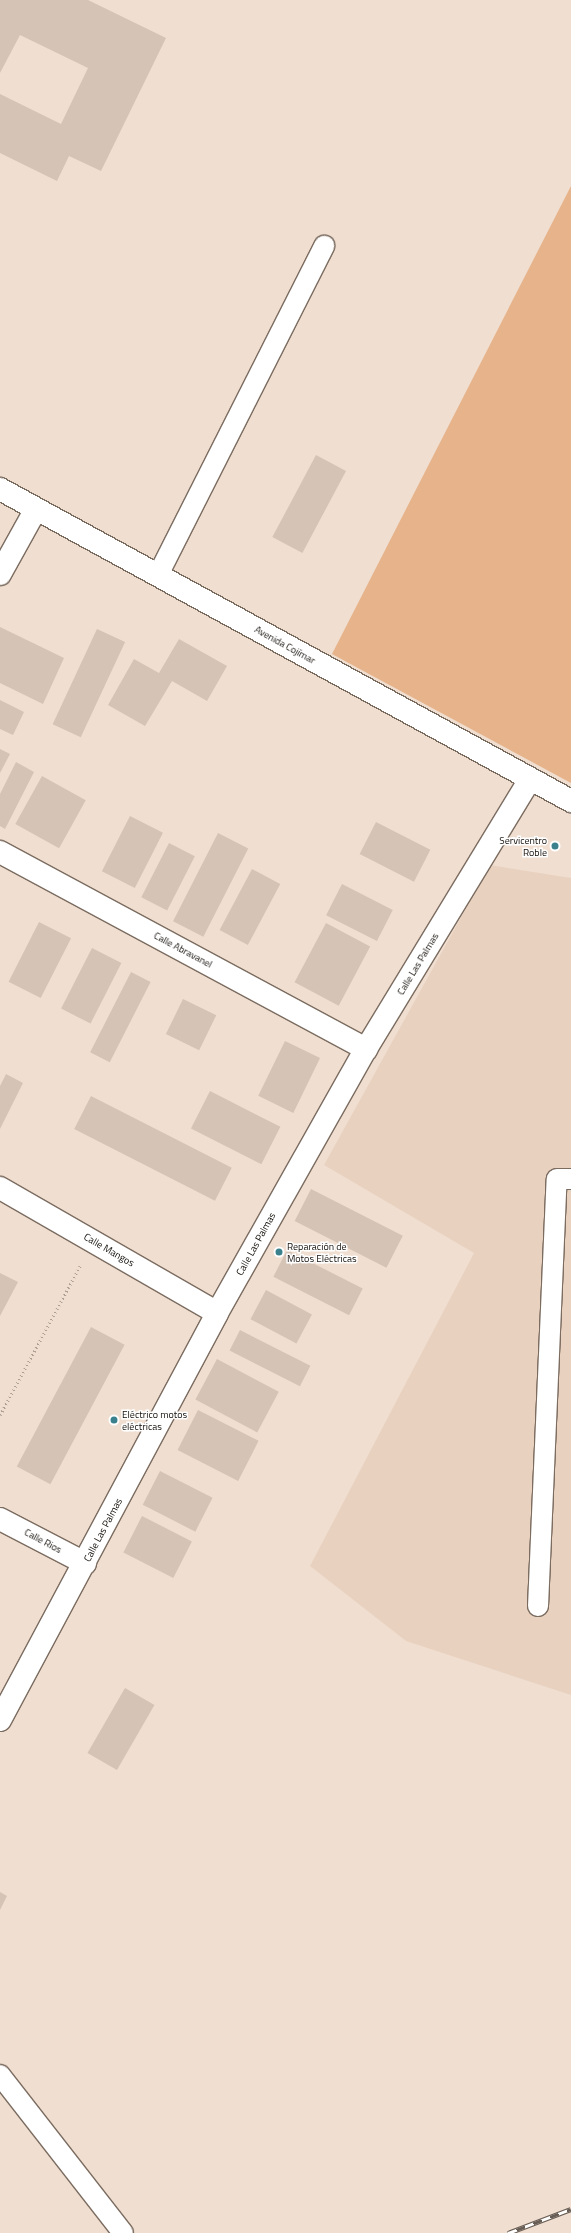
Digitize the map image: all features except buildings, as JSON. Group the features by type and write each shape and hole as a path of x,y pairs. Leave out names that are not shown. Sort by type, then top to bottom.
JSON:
{"street":[{"name":"Avenida Cojímar","path":"0,489 571,801"},
{"path":"0,574 36,509"},
{"name":"Calle Las Palmas","path":"0,1720 217,1313 366,1049 530,779"},
{"name":"Calle Abravanel","path":"0,852 366,1049"},
{"name":"Calle Mangos","path":"0,1188 217,1313"},
{"name":"Calle Rios","path":"0,1519 85,1563"}],"lane":[{"path":"158,575 324,246"},
{"path":"538,1606 557,1179 571,1179"},
{"path":"0,2075 123,2233"}],"path":[{"path":"0,1415 93,1241"}],"shaded area":[{"path":"571,186 571,783 332,654"},
{"path":"490,865 571,878 571,1695 406,1641 310,1566 474,1253 324,1165"}],"railway":[{"path":"508,2233 571,2209"}],"place":[{"name":"Servicentro Roble","path":"555,846"},
{"name":"Reparación de Motos Eléctricas","path":"279,1252"},
{"name":"Eléctrico motos eléctricas","path":"114,1420"}]}
